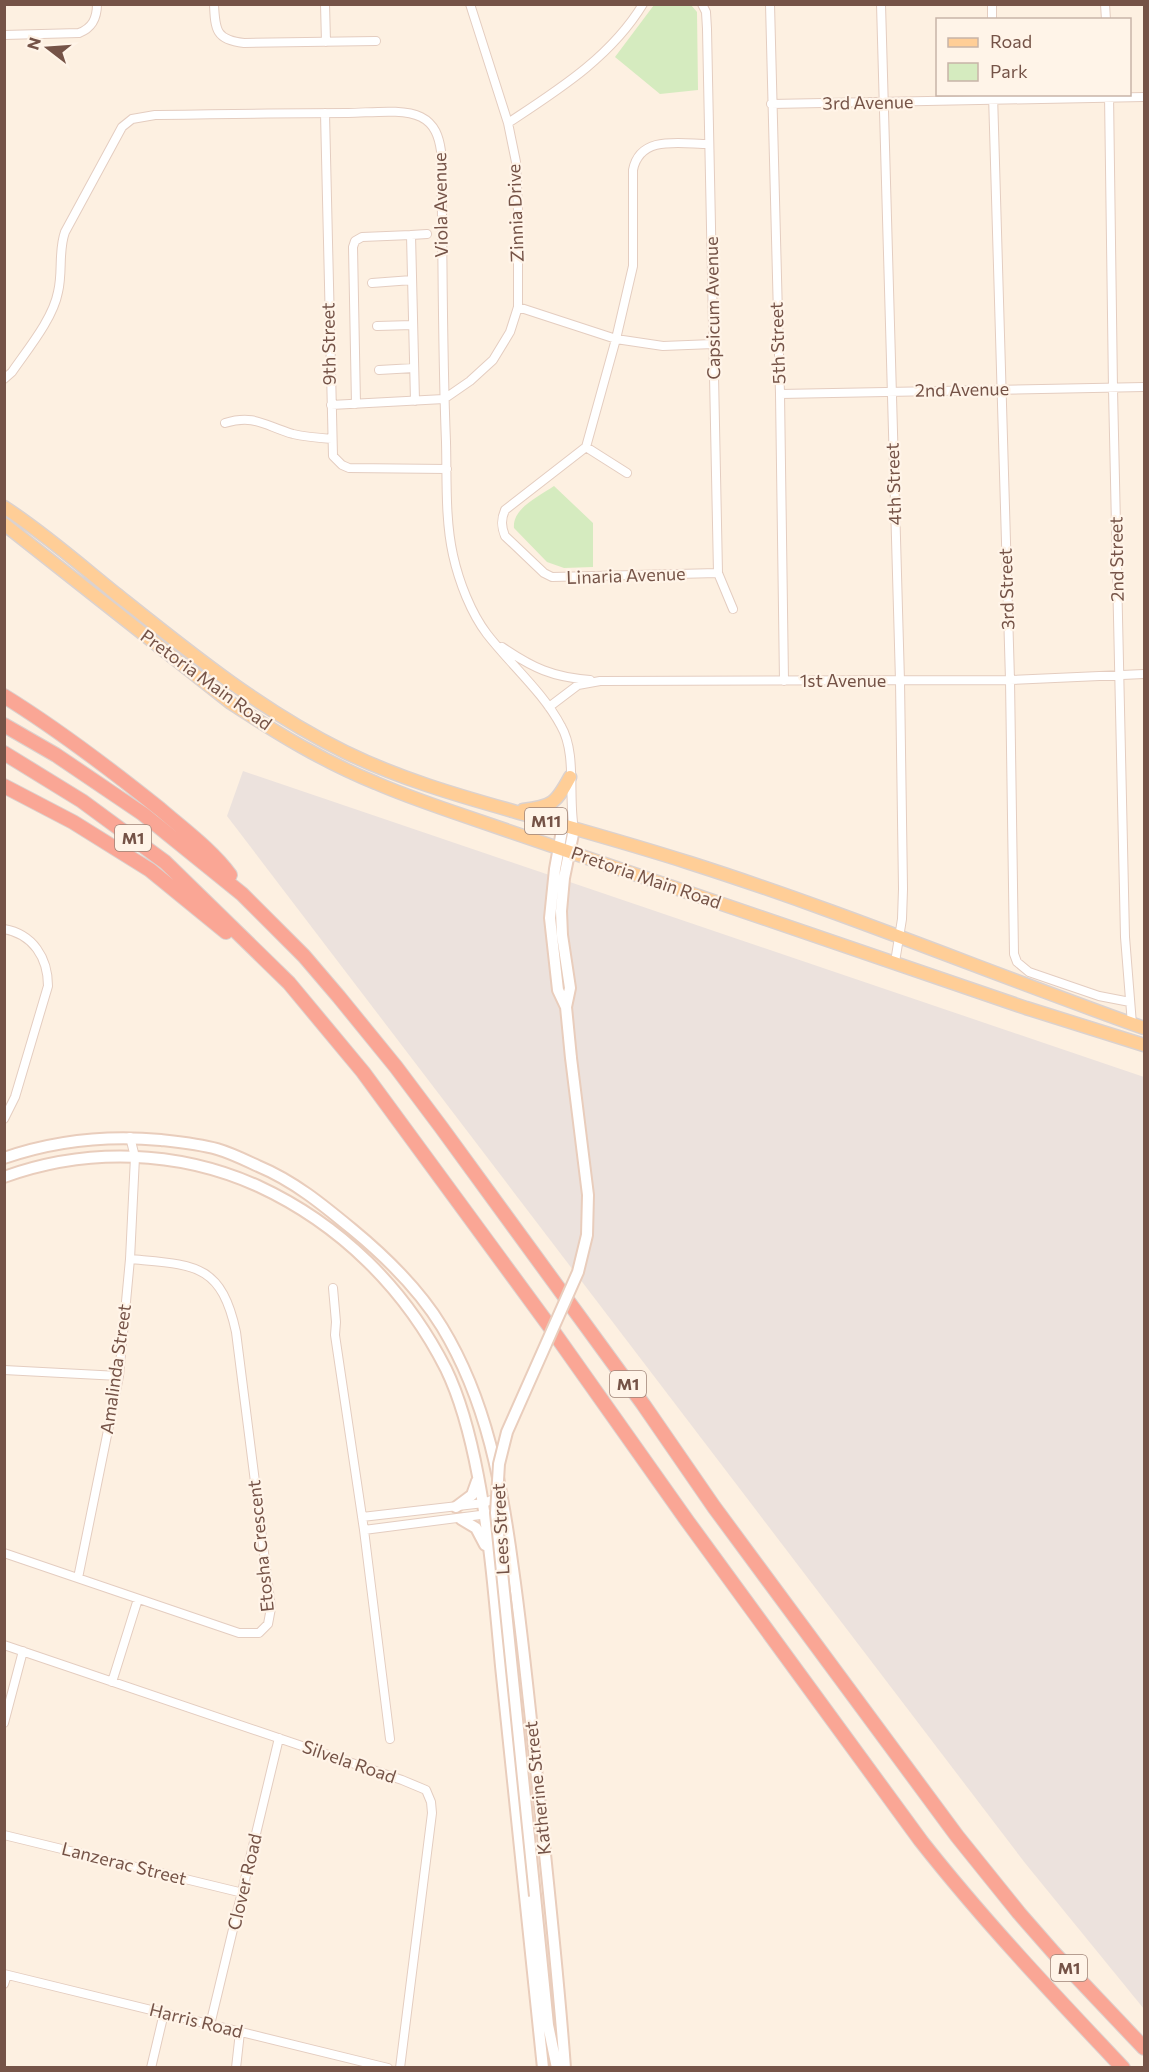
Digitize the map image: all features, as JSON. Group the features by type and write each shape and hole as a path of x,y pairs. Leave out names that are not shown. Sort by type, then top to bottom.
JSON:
{"highway":[{"path":"4,696 59,731 181,827 227,872 243,894"},
{"name":"M1","path":"4,725 56,755 143,814 243,894 304,957 396,1067 643,1404 714,1507 957,1836 1040,1937 1144,2048"},
{"name":"M1","path":"4,753 82,801 165,862 289,983 363,1072 928,1850 957,1887 1029,1969 1123,2067"},
{"path":"4,786 73,822 133,859 150,870 228,934 247,941"}],"main road":[{"name":"Pretoria Main Road","path":"4,507 68,554 208,667 280,716 346,753 387,771 468,799 688,862 801,899 1138,1026"},
{"name":"Pretoria Main Road","path":"4,524 189,672 264,725 317,756 376,783 453,812 1026,1008 1144,1045"},
{"path":"510,810 536,809 553,803 570,777"},
{"name":"Lees Street","path":"557,2067 548,2025 496,1513 496,1488 507,1432 578,1272 588,1236 588,1195 566,1007 558,990 551,924 552,897 568,827"},
{"name":"Katherine Street","path":"4,1158 56,1143 130,1137 179,1142 216,1149 274,1173 329,1210 393,1266 419,1295 441,1325 473,1389 485,1424 505,1509 522,1632 565,2067"},
{"name":"Katherine Street","path":"4,1177 64,1160 102,1156 178,1161 242,1179 292,1204 324,1223 346,1240 403,1302 446,1369 467,1426 484,1503 543,2067"},
{"path":"456,1507 475,1492 477,1475"},
{"path":"461,1519 480,1532 490,1562"}],"street":[{"path":"4,34 79,33 95,21 98,4"},
{"path":"214,4 217,31 225,39 232,41 244,43 376,41"},
{"path":"325,4 326,42"},
{"name":"Zinnia Drive","path":"444,399 470,381 493,360 510,332 518,307 517,180 508,123 470,4"},
{"path":"508,123 552,94 600,57 643,4"},
{"name":"Capsicum Avenue","path":"702,4 706,18 718,573 733,609"},
{"name":"5th Street","path":"770,4 780,393 784,681"},
{"name":"4th Street","path":"881,4 900,681 903,889 900,938 895,963"},
{"name":"3rd Avenue","path":"771,104 883,103 993,97 1144,98"},
{"name":"3rd Street","path":"993,97 1010,680 1013,945 1017,962 1029,972 1099,996 1130,1002"},
{"name":"2nd Street","path":"1109,97 1125,937 1130,1002 1138,1026"},
{"name":"Viola Avenue","path":"4,379 12,372 33,341 56,300 60,279 61,244 65,232 122,127 132,119 155,115 325,113 407,113 424,118 433,126 441,151 444,399 448,508 453,555 467,598 485,632 549,707 562,726 566,736 570,777 571,811 568,827"},
{"name":"9th Street","path":"325,113 333,456 349,468 447,469"},
{"path":"627,473 586,447 616,339 633,266 635,163 641,153 656,144 709,144"},
{"path":"356,404 353,247 355,241 362,237 427,234"},
{"path":"411,235 415,401"},
{"path":"372,283 412,280"},
{"path":"518,307 616,339 663,346 713,344"},
{"path":"378,326 413,325"},
{"path":"379,370 414,368"},
{"name":"2nd Avenue","path":"780,393 1144,387"},
{"path":"331,405 444,399"},
{"path":"225,423 239,419 253,420 295,434 332,439"},
{"name":"Linaria Avenue","path":"586,447 505,510 501,518 501,528 505,536 536,566 544,573 560,578 718,573"},
{"name":"Viola Avenue","path":"493,641 534,668 547,673 600,681"},
{"name":"1st Avenue","path":"549,707 578,686 600,681 1010,680 1144,674"},
{"path":"4,928 25,937 38,949 47,969 48,986 15,1097 4,1119"},
{"name":"Amalinda Street","path":"78,1578 119,1376 130,1259 135,1157 130,1137"},
{"name":"Etosha Crescent","path":"4,1553 230,1630 249,1634 259,1633 264,1630 271,1615 236,1332 228,1302 217,1283 197,1270 175,1264 130,1259"},
{"path":"333,1288 335,1335 364,1530 390,1739"},
{"path":"4,1370 119,1376"},
{"path":"362,1517 484,1503 502,1495"},
{"path":"364,1530 461,1519 505,1509"},
{"path":"111,1683 138,1599"},
{"name":"Silvela Road","path":"4,1645 412,1783 421,1787 430,1796 432,1813 400,2067"},
{"path":"4,1723 23,1652"},
{"name":"Clover Road","path":"210,2025 279,1738"},
{"name":"Lanzerac Street","path":"4,1835 243,1893"},
{"path":"4,1984 6,1975"},
{"name":"Harris Road","path":"6,1975 388,2067"},
{"path":"151,2067 164,2013"},
{"path":"236,2067 240,2032"}],"shaded area":[{"path":"243,771 1144,1077 1144,2009 1025,1863 227,816"}],"green space":[{"path":"654,5 691,5 697,12 698,90 660,94 615,57"},
{"path":"554,486 593,523 593,567 564,568 547,562 514,528 517,514 535,498"}]}
